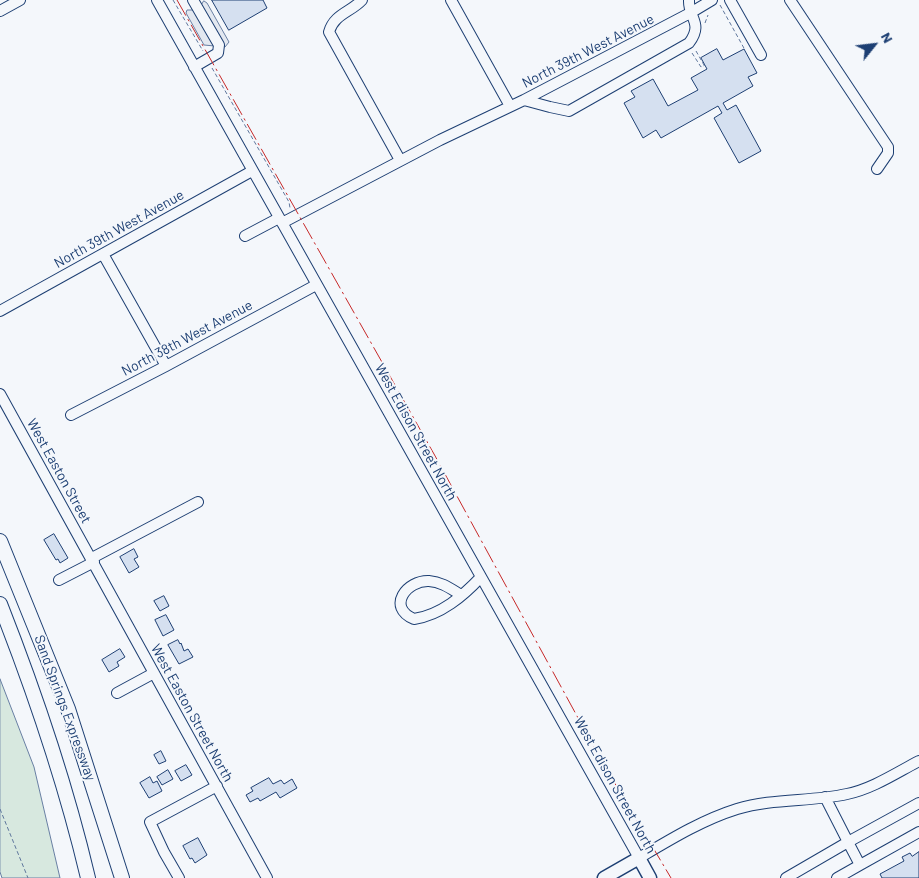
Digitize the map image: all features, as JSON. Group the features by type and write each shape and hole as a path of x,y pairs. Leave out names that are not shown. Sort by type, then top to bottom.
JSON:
{"highway":[{"name":"Sand Springs Expressway","path":"0,541 68,709 122,878"},
{"name":"Sand Springs Expressway","path":"0,604 31,687 55,761 88,878"}],"main road":[{"path":"604,878 639,858"},
{"name":"West Edison Street North","path":"639,858 650,878"}],"street":[{"path":"0,11 20,0"},
{"name":"West Edison Street North","path":"156,0 639,858"},
{"path":"193,0 219,45 218,53 194,67"},
{"path":"362,0 337,18 329,32 400,160"},
{"path":"451,0 510,106"},
{"path":"689,0 692,12"},
{"path":"730,0 760,55"},
{"path":"790,0 888,147 888,153 877,169"},
{"name":"North 39th West Avenue","path":"245,236 280,220 294,216 400,160 524,100 692,12 716,2"},
{"name":"North 39th West Avenue","path":"524,100 563,110 575,108 689,44 696,24 692,12"},
{"name":"North 39th West Avenue","path":"0,311 252,171"},
{"path":"103,254 166,366"},
{"name":"North 38th West Avenue","path":"71,415 316,285"},
{"name":"West Easton Street","path":"0,394 93,560"},
{"path":"59,580 198,502"},
{"name":"West Easton Street North","path":"93,560 267,878"},
{"path":"461,595 438,583 419,582 405,592 401,598 400,606 404,612 414,619 430,616 445,608 461,595 481,577"},
{"path":"117,693 154,673"},
{"path":"639,858 705,821 738,809 859,791 919,761"},
{"path":"179,878 150,822 217,786"},
{"path":"825,797 860,865"},
{"path":"786,878 919,803"},
{"path":"837,878 919,832"}],"path":[{"path":"173,0 289,202 294,216"},
{"path":"716,2 745,50"},
{"path":"704,26 709,11"},
{"path":"690,50 701,67 705,65 694,47"},
{"path":"0,809 28,878"}],"shaded area":[{"path":"204,1 207,3 229,42 225,47 204,45 186,13 187,10 192,10"},
{"path":"0,679 34,767 60,878 2,878 0,872"}],"building":[{"path":"212,0 263,0 267,8 229,30"},
{"path":"717,49 723,60 744,49 757,73 748,77 753,86 723,103 727,110 736,105 761,151 739,163 714,118 722,113 718,106 661,138 656,130 643,138 624,103 635,97 631,91 653,79 668,106 698,90 691,78 707,69 701,58"},
{"path":"54,534 68,558 60,563 58,559 56,560 44,540"},
{"path":"134,549 138,557 134,559 139,567 129,573 120,557"},
{"path":"164,596 169,606 160,611 154,601"},
{"path":"166,615 174,630 163,636 155,620"},
{"path":"178,640 184,651 188,649 193,657 179,664 168,645"},
{"path":"120,649 125,657 117,662 119,666 109,672 102,660"},
{"path":"161,751 166,761 159,764 154,755"},
{"path":"186,765 192,775 181,781 175,771"},
{"path":"168,770 173,779 162,785 157,777"},
{"path":"150,777 153,783 157,781 162,791 149,798 140,783"},
{"path":"269,778 273,784 281,780 284,784 292,779 297,788 280,798 276,792 260,801 258,798 250,802 246,795 253,791 251,788"},
{"path":"198,838 207,855 195,863 192,858 190,859 183,846"},
{"path":"919,852 919,878 882,878 880,874 904,861 902,857 910,853 912,856"}],"power":[{"path":"177,0 434,454 601,760 671,878"}]}
